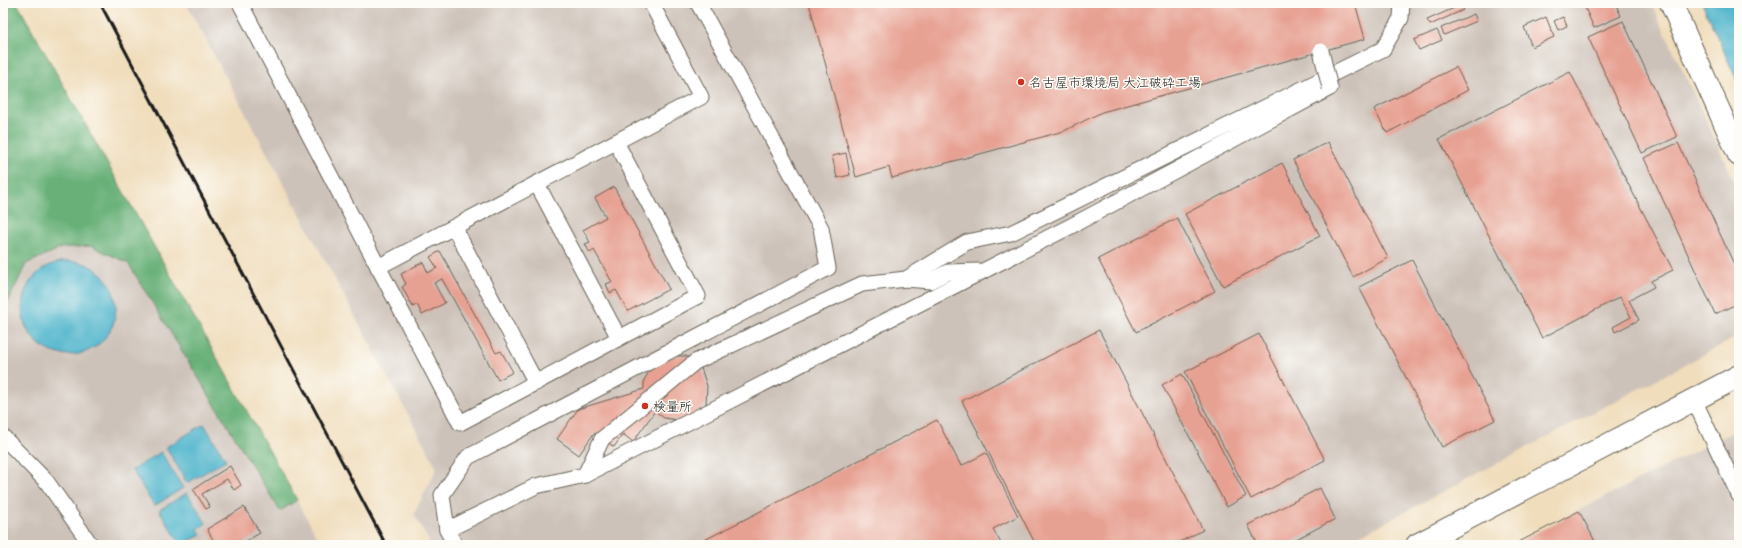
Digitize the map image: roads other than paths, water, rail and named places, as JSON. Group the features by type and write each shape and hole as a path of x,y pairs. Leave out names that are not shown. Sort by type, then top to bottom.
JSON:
{"street":[{"path":"1672,3 1739,155"},
{"path":"1417,545 1739,376"}],"lane":[{"path":"240,3 460,423 698,296 616,142"},
{"path":"378,267 701,97 651,3"},
{"path":"455,545 447,530 442,495 468,457 828,268 821,228 698,3"},
{"path":"906,279 967,242 1011,233 1383,49 1401,18 1402,3"},
{"path":"447,530 536,486 586,475 984,271 1330,88 1321,51"},
{"path":"537,184 619,338"},
{"path":"454,227 536,383"},
{"path":"586,475 602,439 695,362 862,284 906,279 930,281 948,272 984,271"},
{"path":"1694,400 1739,495"},
{"path":"3,437 46,482 91,545"}],"water":[{"path":"1702,3 1739,3 1739,85"},
{"path":"69,261 87,265 102,275 112,290 116,308 112,326 102,341 87,351 69,355 51,351 36,341 26,326 22,308 26,290 36,275 51,265"},
{"path":"204,424 226,460 187,483 166,447"},
{"path":"161,452 183,488 154,506 132,470"},
{"path":"187,493 206,523 198,529 201,535 181,545 159,510"}],"railway":[{"path":"100,3 386,545"}],"place":[{"name":"名古屋市環境局 大江破砕工場","path":"1021,82"},
{"name":"検量所","path":"645,406"}]}
